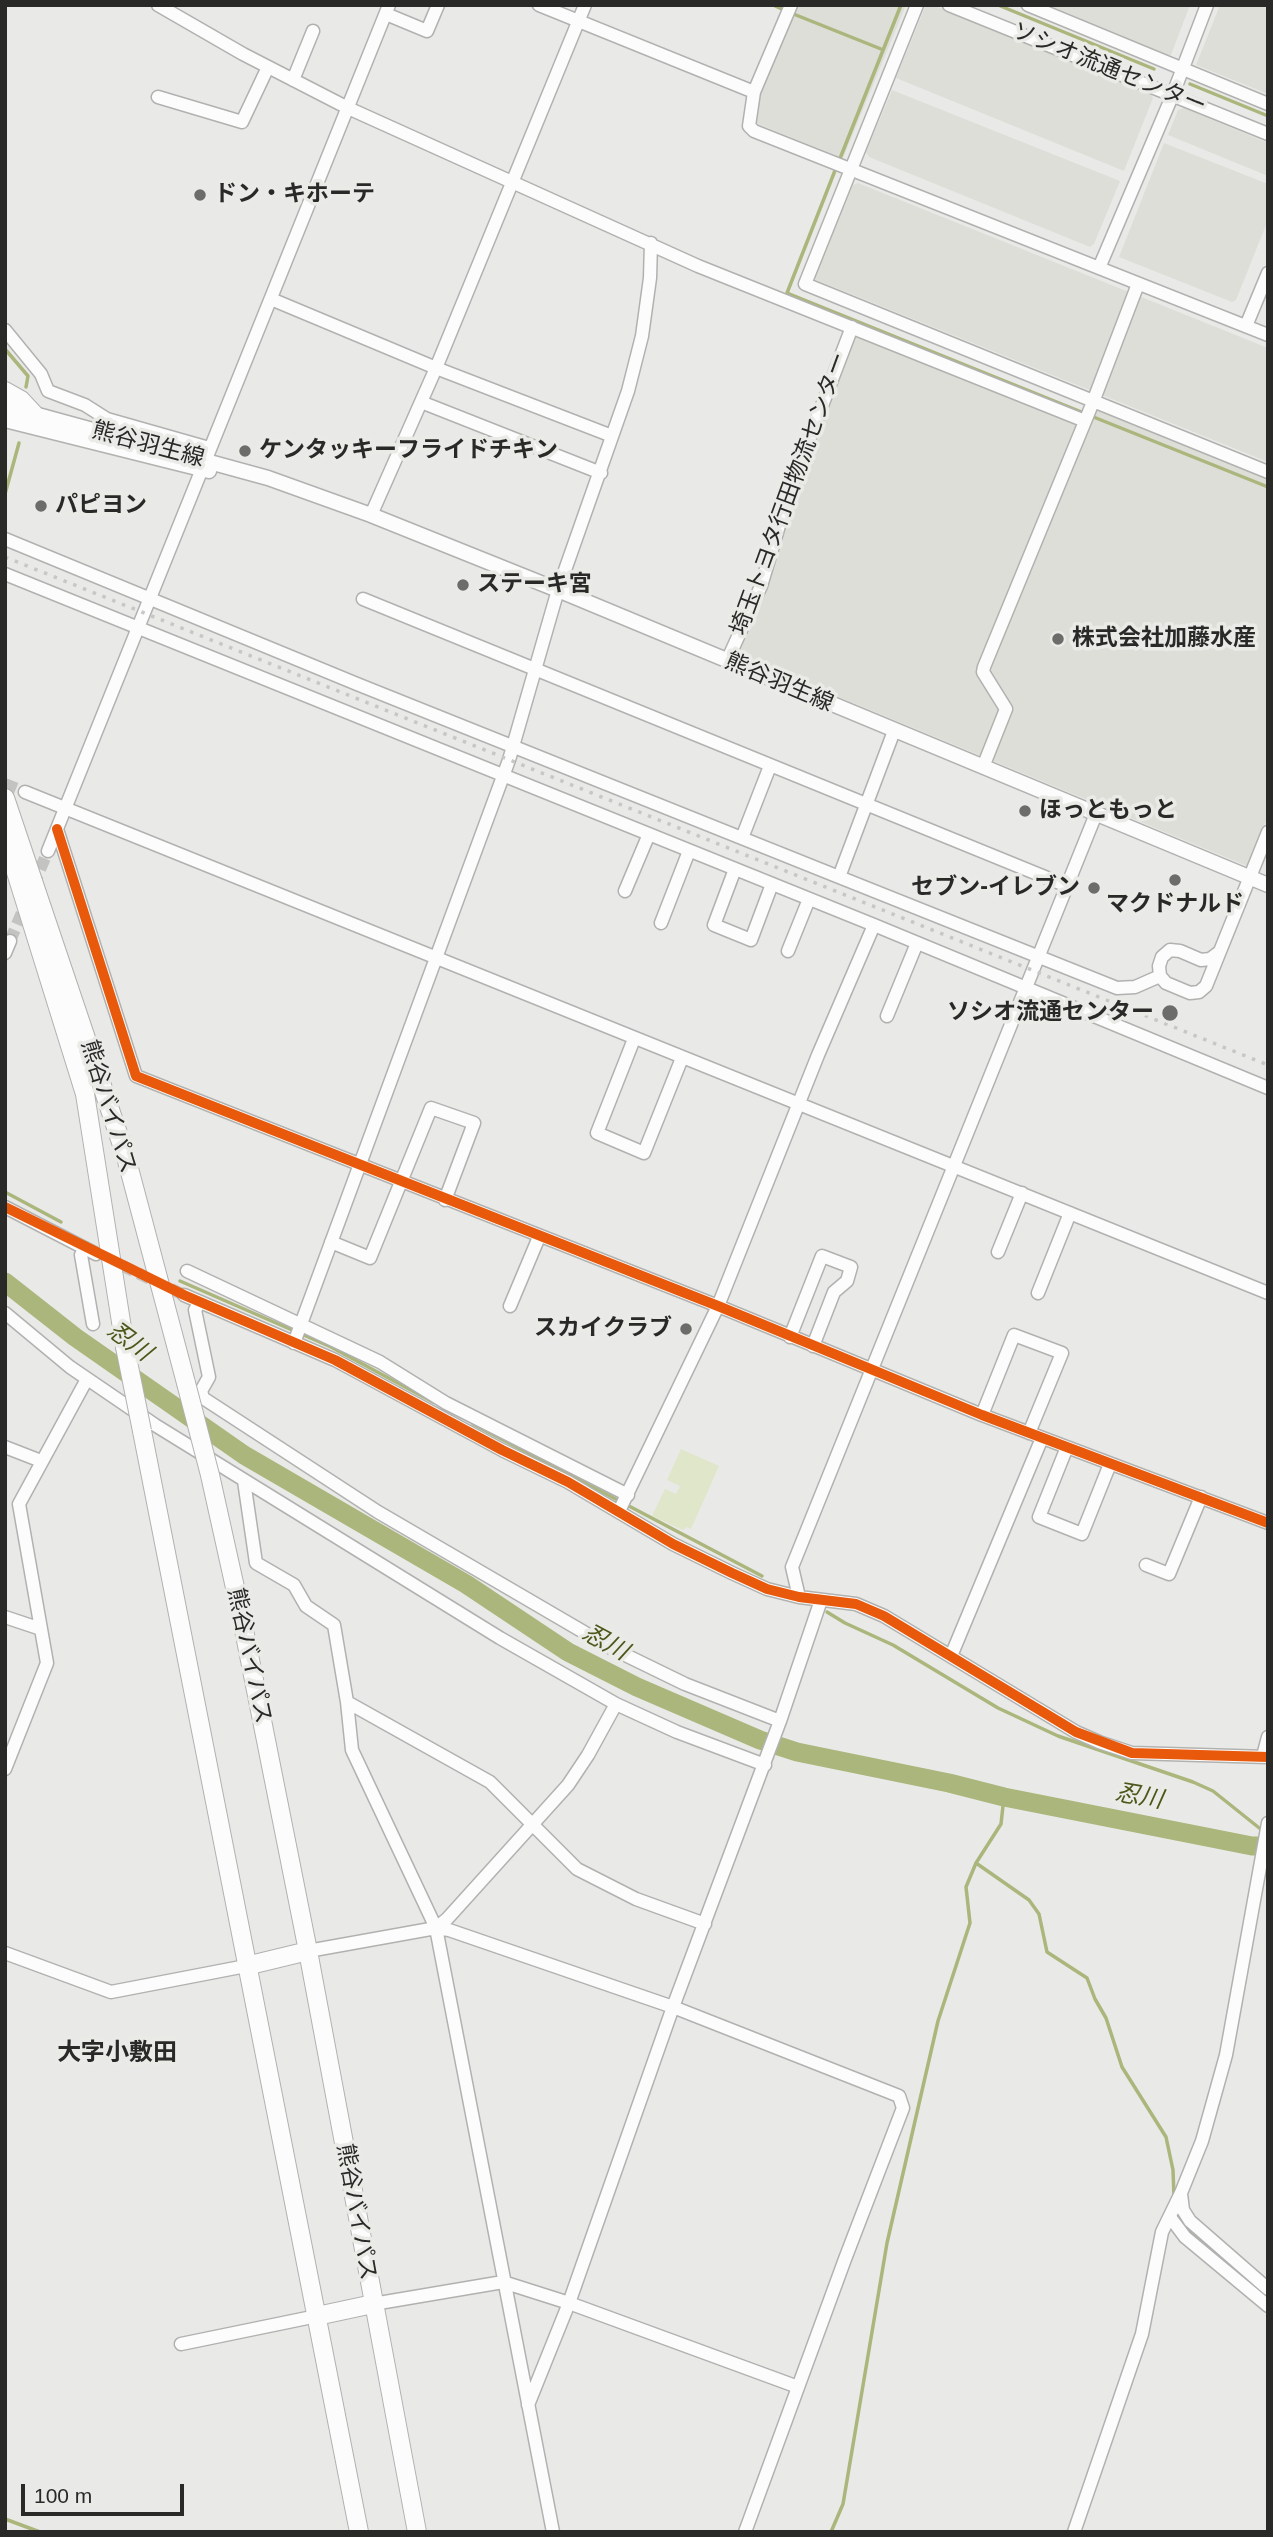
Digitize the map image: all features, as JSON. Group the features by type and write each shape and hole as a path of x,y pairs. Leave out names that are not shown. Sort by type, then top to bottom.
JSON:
{"highway":[{"path":"5,391 21,400 34,414"},
{"name":"熊谷バイパス","path":"5,798 125,1157 210,1475 240,1610 308,1951 417,2532"},
{"name":"熊谷バイパス","path":"5,837 85,1094 125,1347 359,2532"},
{"path":"246,1966 308,1951"},
{"path":"317,2316 373,2305"}],"main road":[{"name":"熊谷羽生線","path":"5,406 205,459 267,485 289,488 371,515 1268,885"},
{"name":"熊谷羽生線","path":"5,421 205,459"}],"street":[{"path":"158,5 348,108 698,266 1085,421"},
{"path":"48,851 387,10 427,32 438,5"},
{"path":"539,5 754,92"},
{"path":"371,515 436,368 584,5"},
{"path":"917,5 805,284 1268,472"},
{"name":"ソシオ流通センター","path":"949,5 1268,134"},
{"path":"1028,5 1268,104"},
{"path":"1099,268 1173,94 1207,5"},
{"path":"789,6 754,92 749,126 754,131 1268,335"},
{"path":"293,79 313,31"},
{"path":"158,97 242,122 268,67"},
{"path":"298,1334 503,776 558,590 628,391 642,337 650,278 651,243"},
{"path":"1246,326 1268,273"},
{"path":"983,767 1006,709 983,672 984,667 1093,402 1138,284"},
{"path":"271,299 436,368 612,436"},
{"name":"埼玉トヨタ行田物流センター","path":"727,661 761,586 789,492 852,327"},
{"path":"5,330 41,374 48,391 85,405 107,419 205,459"},
{"path":"421,402 601,473"},
{"path":"5,539 1117,988 1135,988 1160,976"},
{"path":"5,574 874,925 1268,1088"},
{"path":"363,598 1067,886"},
{"path":"839,877 894,731"},
{"path":"743,838 770,766"},
{"path":"25,792 1268,1293"},
{"path":"799,1597 792,1567 1096,814"},
{"path":"57,830 136,1076 401,1183 718,1306 982,1415 1268,1523"},
{"path":"1218,953 1210,959 1201,960 1180,951 1170,950 1158,966 1160,976 1166,983 1190,993 1199,992 1206,986 1268,832"},
{"path":"625,891 649,834"},
{"path":"660,923 689,850"},
{"path":"735,869 714,925 751,940 772,884"},
{"path":"788,951 809,899"},
{"path":"624,1504 718,1306 798,1105 874,925"},
{"path":"887,1016 917,943"},
{"path":"634,1039 597,1133 644,1153 682,1058"},
{"path":"331,1242 370,1258 431,1108 474,1123 445,1200"},
{"path":"998,1252 1022,1193"},
{"path":"5,1207 90,1251 81,1255 93,1324"},
{"path":"1038,1293 1070,1213"},
{"path":"510,1306 539,1237"},
{"path":"790,1337 822,1256 851,1267 847,1282 834,1292 813,1346"},
{"path":"187,1271 298,1334 335,1360 624,1504"},
{"path":"184,1295 380,1362 446,1404 624,1504 673,1544 767,1589 799,1597 856,1604 884,1616 1076,1732 1132,1754 1266,1757 1268,1737"},
{"path":"200,1302 195,1310 209,1377 201,1391 202,1398 378,1512 611,1648 685,1684 780,1721"},
{"path":"5,1312 87,1379 244,1481 500,1638 616,1704 677,1732 765,1765"},
{"path":"951,1656 1035,1435 1062,1353 1014,1335 982,1415"},
{"path":"5,1769 47,1663 19,1504 87,1379"},
{"path":"5,1447 41,1461"},
{"path":"1067,1447 1039,1517 1082,1534 1111,1464"},
{"path":"244,1481 256,1563 295,1585 306,1606 334,1625 352,1750 436,1928 553,2532"},
{"path":"1146,1565 1170,1574 1201,1497"},
{"path":"528,2405 569,2303 673,2007 765,1765 821,1600"},
{"path":"5,1616 41,1629"},
{"path":"347,1702 490,1782 577,1869 636,1899 705,1924"},
{"path":"436,1928 568,1785 616,1704"},
{"path":"1074,2532 1142,2334 1162,2232 1202,2141 1226,2055 1268,1823"},
{"path":"308,1951 436,1928 449,1930 673,2007 899,2096 903,2108 745,2532"},
{"path":"5,1953 111,1992 246,1966"},
{"path":"1181,2173 1183,2210 1190,2221 1268,2289"},
{"path":"1170,2217 1185,2236 1268,2306"},
{"path":"373,2305 503,2282 569,2303 798,2387"},
{"path":"181,2344 317,2316"}],"shaded area":[{"path":"797,5 906,5 843,158 758,124 754,117 754,109"},
{"path":"933,5 1151,94 1153,98 1124,171 896,78 925,7"},
{"path":"1040,5 1190,5 1171,55 1166,56"},
{"path":"1220,5 1268,5 1268,94 1196,65"},
{"path":"892,90 1120,181 1094,244 1090,247 869,157 866,152"},
{"path":"1184,108 1268,143 1268,176 1168,135 1178,110"},
{"path":"1164,143 1268,184 1268,220 1236,300 1232,302 1119,257"},
{"path":"858,183 1268,348 1268,462 814,279 853,185"},
{"path":"854,333 1085,423 1094,405 1268,475 1268,817 1247,866 735,654 766,584 792,508 796,488"}],"green space":[{"path":"681,1449 719,1466 691,1529 687,1527 683,1530 652,1516 665,1489 676,1494 680,1486 667,1480"}],"waterway":[{"path":"773,5 784,10"},
{"path":"839,161 901,5"},
{"path":"998,5 1154,69"},
{"path":"791,13 881,49"},
{"path":"1190,84 1268,116"},
{"path":"836,168 787,293 1084,413"},
{"path":"5,349 28,376 26,387"},
{"path":"1091,416 1268,487"},
{"path":"5,494 19,443"},
{"path":"5,1192 61,1222"},
{"path":"180,1281 331,1347 433,1402"},
{"name":"忍川","path":"5,1282 75,1337 244,1455 466,1584 568,1652 637,1687 760,1740 797,1752 1004,1797 1252,1846 1268,1846"},
{"path":"473,1424 762,1576"},
{"path":"827,1612 893,1645 998,1708 1058,1736 1213,1791 1263,1831"},
{"path":"831,2532 843,2504 887,2243 938,2021 970,1923 966,1887 976,1863 1001,1824 1004,1797"},
{"path":"976,1863 1029,1900 1039,1914 1047,1952 1087,1978 1106,2018 1122,2067 1166,2137 1173,2170 1174,2197"},
{"path":"1175,2211 1193,2234 1258,2290"},
{"path":"5,2519 40,2532"}],"tunnel":[{"path":"5,784 25,792"},
{"path":"33,886 48,851"},
{"path":"10,941 26,903"},
{"path":"106,1258 184,1295"}],"railway":[{"path":"5,557 1268,1065"}],"cycle path":[{"path":"57,829 136,1076 718,1306 982,1415 1268,1523"},
{"path":"5,1207 184,1295 335,1360 502,1450 568,1482 673,1544 732,1573 767,1589 799,1597 856,1604 884,1616 1076,1732 1132,1753 1268,1757"}],"place":[{"name":"ドン・キホーテ","path":"200,195"},
{"name":"ケンタッキーフライドチキン","path":"245,451"},
{"name":"パピヨン","path":"41,506"},
{"name":"ステーキ宮","path":"463,585"},
{"name":"株式会社加藤水産","path":"1058,639"},
{"name":"ほっともっと","path":"1025,811"},
{"name":"マクドナルド","path":"1175,880"},
{"name":"セブン-イレブン","path":"1094,888"},
{"name":"ソシオ流通センター","path":"1170,1013"},
{"name":"スカイクラブ","path":"686,1329"}],"district":[{"name":"大字小敷田","path":"117,2053"}]}
